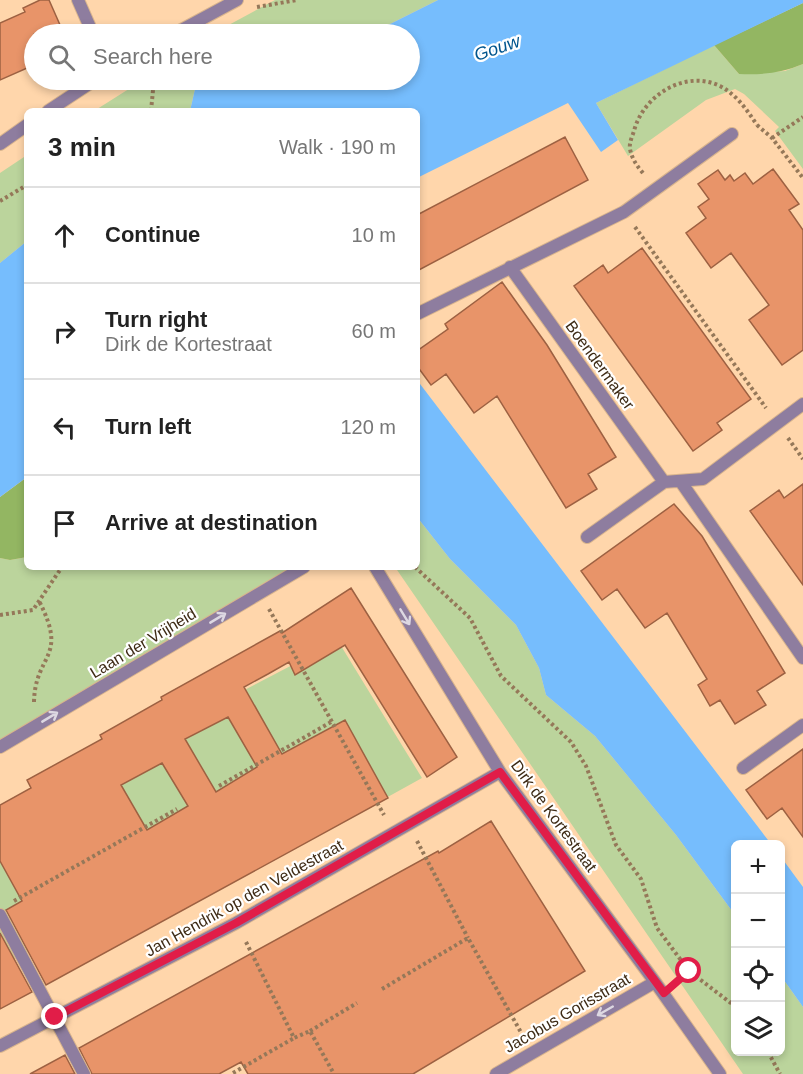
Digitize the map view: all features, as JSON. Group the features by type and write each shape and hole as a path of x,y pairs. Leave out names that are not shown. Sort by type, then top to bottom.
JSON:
{"street":[{"path":"78,0 89,24"},
{"path":"193,24 237,0"},
{"path":"53,108 80,90"},
{"path":"0,144 24,127"},
{"path":"420,312 624,212 732,134"},
{"name":"Boendermaker","path":"510,267 664,482"},
{"path":"587,537 664,482 703,479 803,404"},
{"path":"681,482 801,650"},
{"name":"Laan der Vrijheid","path":"0,747 299,570"},
{"name":"Dirk de Kortestraat","path":"377,570 500,772 656,982 720,1074"},
{"path":"743,768 803,725"},
{"name":"Jan Hendrik op den Veldestraat","path":"0,1046 236,923 500,772"},
{"path":"0,915 84,1074"},
{"name":"Jacobus Gorisstraat","path":"496,1074 656,982"}],"path":[{"path":"654,190 633,160 630,147 643,108 657,94 678,83 700,81 719,86 740,100 803,178"},
{"path":"151,108 153,90"},
{"path":"772,138 803,117"},
{"path":"732,134 744,126 758,125"},
{"path":"0,201 24,186"},
{"path":"624,212 778,424"},
{"path":"0,615 33,610 60,570"},
{"path":"418,570 470,618 501,676 571,742 586,766 616,845 641,879 657,928 689,971 731,1004"},
{"path":"260,593 394,834"},
{"path":"38,724 34,714 34,692 53,643 51,624 39,601"},
{"path":"219,786 333,721"},
{"path":"10,903 177,808"},
{"path":"409,826 532,1052"},
{"path":"236,923 294,1038"},
{"path":"382,989 468,938"},
{"path":"664,993 689,971"},
{"path":"233,1072 357,1003"},
{"path":"310,1031 334,1074"},
{"path":"770,1056 780,1074"}],"green space":[{"path":"275,0 438,0 390,24 231,24"},
{"path":"803,3 803,64 772,73 739,74 714,45"},
{"path":"714,45 739,74 785,71 803,64 803,169 775,131 779,127 744,94 735,89 706,100 628,156 596,103"},
{"path":"127,90 195,90 191,108 99,108"},
{"path":"24,157 24,243 0,263 0,173"},
{"path":"24,479 24,558 10,560 0,558 0,497"},
{"path":"420,521 450,559 516,625 539,668 546,695 595,736 676,835 731,910 731,1056 785,1056 785,982 803,1007 803,1074 743,1074 397,570 420,570"},
{"path":"0,558 10,560 24,558 24,570 286,570 0,741"},
{"path":"319,610 422,778 375,804 355,770 0,967 0,832 227,699 300,661 285,631"}],"water":[{"name":"Gouw","path":"438,0 803,0 803,3 596,103 618,140 601,152 568,103 420,177 420,108 191,108 195,90 420,90 420,24 390,24"},
{"path":"24,243 24,479 0,497 0,263"},
{"path":"420,384 768,840 731,840 731,910 676,835 595,736 546,695 539,668 516,625 450,559 420,521"},
{"path":"785,862 803,887 803,1007 785,982"}],"building":[{"path":"40,0 49,0 60,24 24,24 24,69 0,80 0,23 25,12 23,8"},
{"path":"565,137 588,180 420,269 420,213"},
{"path":"773,169 799,204 789,210 803,230 803,350 782,365 749,320 769,305 731,253 711,268 686,233 706,218 698,207 709,199 698,184 718,170 725,180 730,175 734,181 745,173 753,184"},
{"path":"642,248 751,399 717,423 722,430 693,451 574,286 603,265 608,273"},
{"path":"502,282 547,345 616,457 588,474 597,489 566,508 497,396 474,413 446,374 431,385 420,370 420,349 448,329 445,324"},
{"path":"803,484 803,585 750,511 779,490 784,498"},
{"path":"674,504 702,536 785,673 757,691 766,705 735,724 720,700 710,706 698,685 707,679 667,613 645,628 617,589 602,600 581,571"},
{"path":"351,588 457,757 427,777 345,645 295,675 289,662 244,687 282,754 345,720 388,798 46,985 6,910 22,901 0,861 0,805 31,788 27,780 102,739 100,735 162,700 161,697 280,631 282,633","holes":["228,717 257,767 216,792 185,739","162,763 188,806 147,830 121,785"]},
{"path":"803,749 803,837 782,808 767,819 746,790"},
{"path":"491,821 585,971 413,1074 248,1074 241,1062 219,1074 92,1074 79,1048 438,851 439,853"},
{"path":"0,933 32,992 0,1009"},
{"path":"65,1055 75,1074 30,1074"}],"route":[{"path":"55,1017 236,923 500,772 664,993 689,971"}]}
